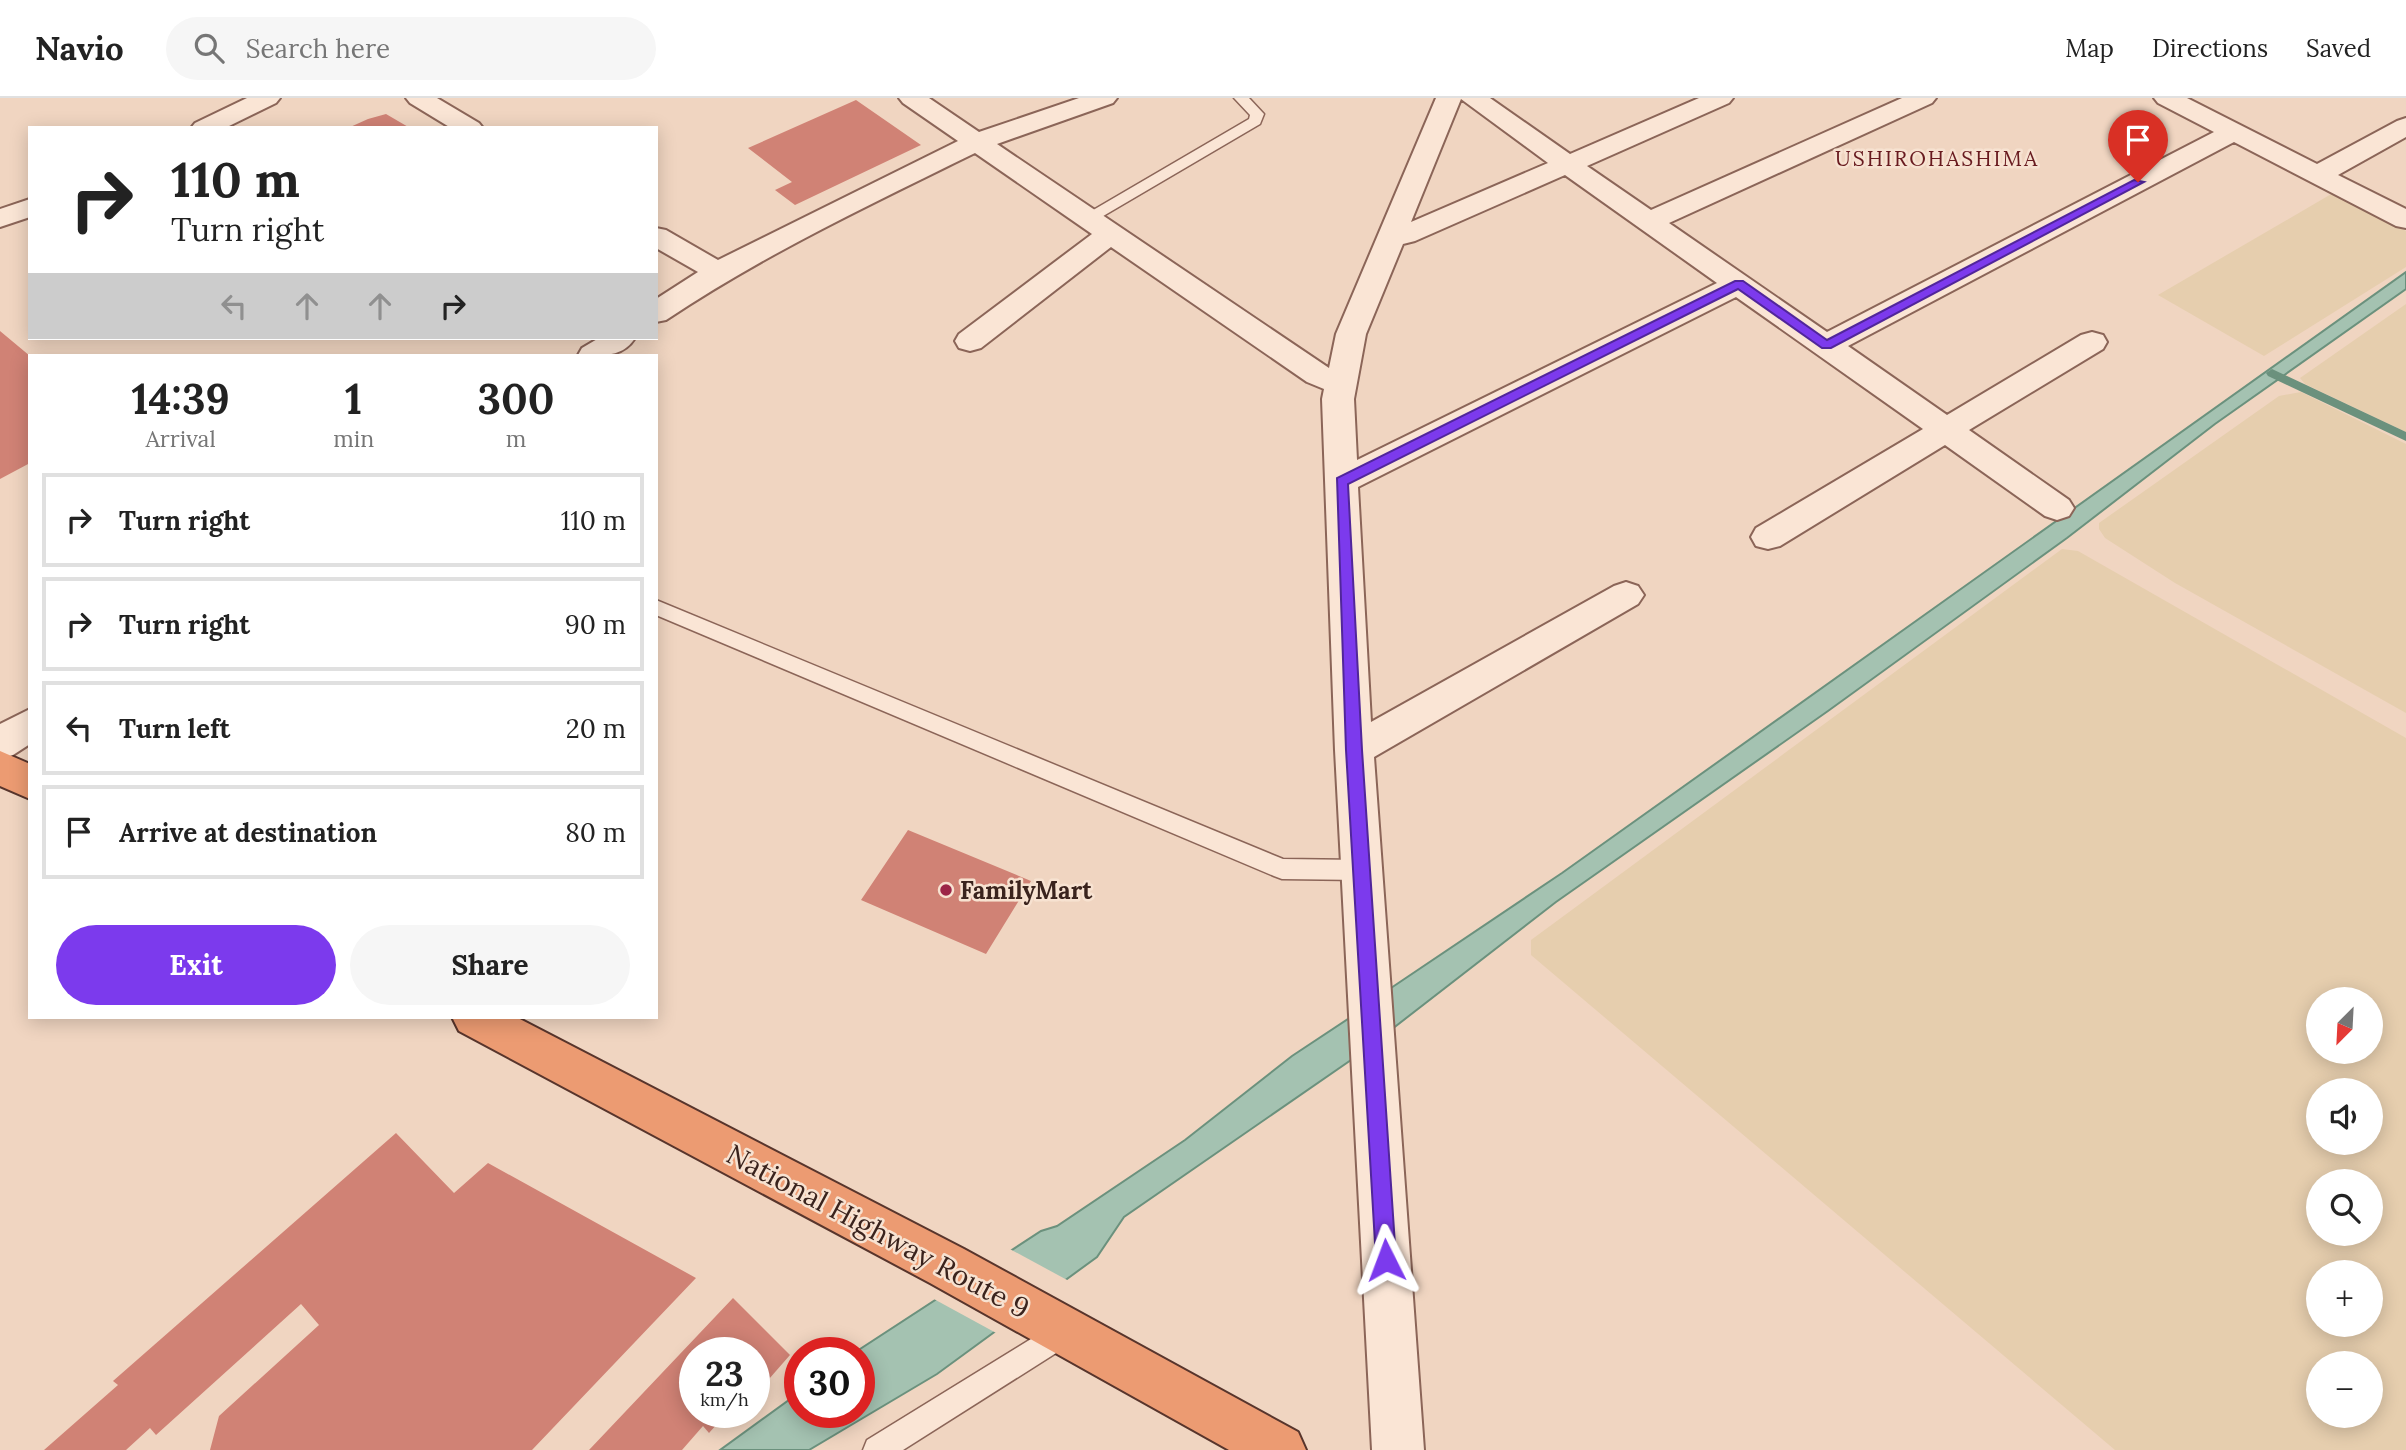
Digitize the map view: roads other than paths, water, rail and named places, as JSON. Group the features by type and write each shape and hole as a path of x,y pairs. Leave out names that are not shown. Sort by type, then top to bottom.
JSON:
{"highway":[{"path":"0,767 28,782"},
{"name":"National Highway Route 9","path":"478,1019 947,1266 1280,1450"}],"street":[{"path":"208,126 267,98"},
{"path":"419,98 467,126"},
{"path":"912,98 1318,375 1340,384"},
{"path":"658,312 718,272 796,230 976,142 1104,98"},
{"path":"1398,1450 1368,994 1338,417 1340,384 1351,334 1449,98"},
{"path":"1473,98 2057,508"},
{"path":"1391,236 1405,235 1720,98"},
{"path":"1650,221 1923,98"},
{"path":"2167,98 2406,220"},
{"path":"2317,176 2406,125"},
{"path":"1826,345 2234,132"},
{"path":"0,219 28,208"},
{"path":"970,341 1099,227"},
{"path":"658,237 718,272"},
{"path":"1342,481 1739,284"},
{"path":"595,354 617,340"},
{"path":"1768,537 2092,342"},
{"path":"1354,750 1626,596"},
{"path":"0,744 28,725"}],"lane":[{"path":"1099,227 1255,121 1257,114 1241,98"},
{"path":"658,608 1282,869 1361,870"},
{"path":"877,1450 1049,1323"}],"waterway":[{"path":"2272,373 2406,437"}],"place":[{"name":"FamilyMart","path":"946,890"}],"district":[{"name":"USHIROHASHIMA","path":"1937,158"}]}
